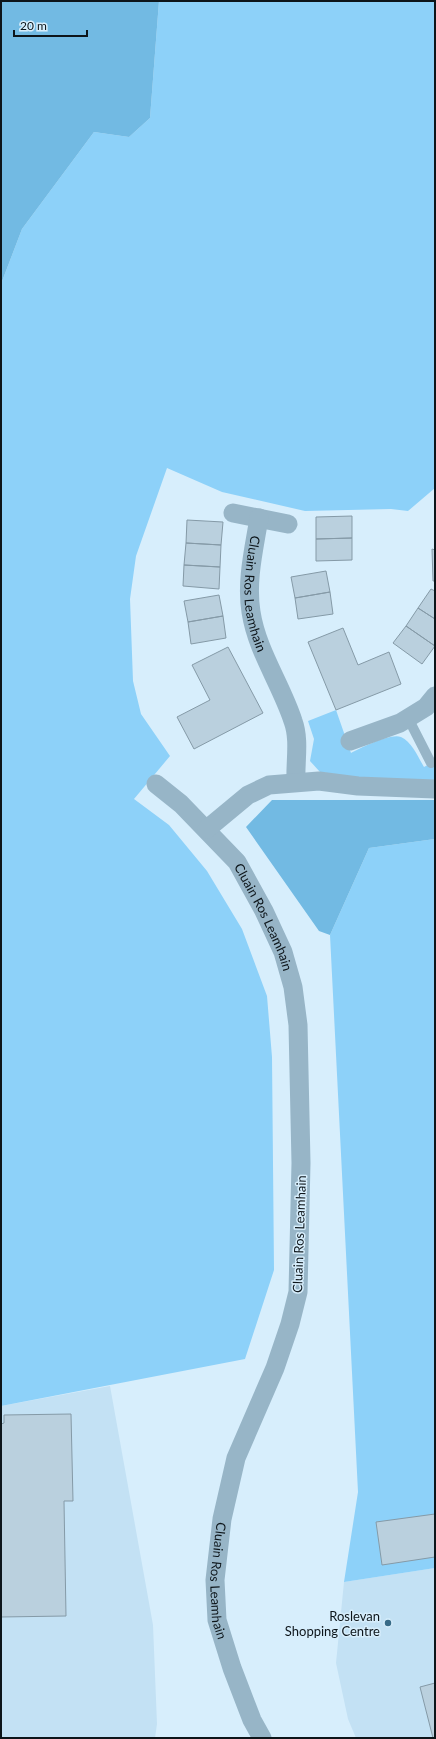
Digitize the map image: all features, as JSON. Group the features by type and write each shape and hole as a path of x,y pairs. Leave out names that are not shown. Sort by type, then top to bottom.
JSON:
{"street":[{"name":"Cluain Ros Leamhain","path":"233,513 288,524"},
{"name":"Cluain Ros Leamhain","path":"259,518 249,579 251,612 261,647 294,721 296,737 296,782"},
{"path":"350,741 400,723 426,708 435,696"},
{"path":"207,830 248,795 269,784 319,781 358,786 435,789"},
{"name":"Cluain Ros Leamhain","path":"156,784 181,804 237,862 264,911 283,952 293,987 298,1025 301,1163 298,1292 290,1324 275,1368 236,1458 222,1519 216,1580 217,1620 232,1668 249,1714 262,1738"}],"lane":[{"path":"408,718 431,763"}],"shaded area":[{"path":"1,1 159,1 150,118 129,137 94,132 22,229 1,284"},
{"path":"159,1 435,1 435,488 408,511 391,509 305,511 222,492 167,468 136,556 130,599 133,681 141,714 170,756 134,799 169,825 207,871 242,929 267,996 272,1057 274,1270 245,1359 1,1406 1,284 22,229 94,132 129,137 150,118"},
{"path":"336,710 351,753 383,739 396,736 401,737 412,746 424,767 435,761 435,781 355,777 320,772 310,761 314,739 308,721"},
{"path":"272,800 435,800 435,839 369,848 330,935 319,931 246,827"},
{"path":"435,839 435,1568 344,1582 358,1492 330,935 369,848"},
{"path":"110,1386 153,1625 157,1724 155,1738 1,1738 1,1406"},
{"name":"Roslevan Shopping Centre","path":"435,1568 435,1738 356,1738 348,1719 336,1663 344,1582"}],"building":[{"path":"352,516 352,538 316,539 316,517"},
{"path":"187,520 223,522 221,545 186,543"},
{"path":"352,538 352,560 316,561 316,539"},
{"path":"186,543 221,545 220,567 184,565"},
{"path":"432,549 435,550 435,581 433,581"},
{"path":"184,565 220,567 219,589 183,586"},
{"path":"326,571 330,592 295,598 291,577"},
{"path":"431,589 435,591 435,619 418,608"},
{"path":"330,592 333,614 298,619 295,598"},
{"path":"219,595 223,616 188,622 184,601"},
{"path":"418,608 435,619 435,646 406,626"},
{"path":"223,616 226,638 191,644 188,622"},
{"path":"406,626 435,646 422,664 393,643"},
{"path":"343,628 358,665 389,652 401,684 336,710 308,642"},
{"path":"228,647 263,713 194,749 177,717 210,700 192,665"},
{"path":"71,1414 73,1501 64,1501 66,1616 1,1617 1,1424 4,1423 4,1415"},
{"path":"435,1514 435,1557 382,1565 376,1522"},
{"path":"435,1683 435,1738 433,1738 420,1687"}],"place":[{"name":"Roslevan Shopping Centre","path":"388,1623"}]}
